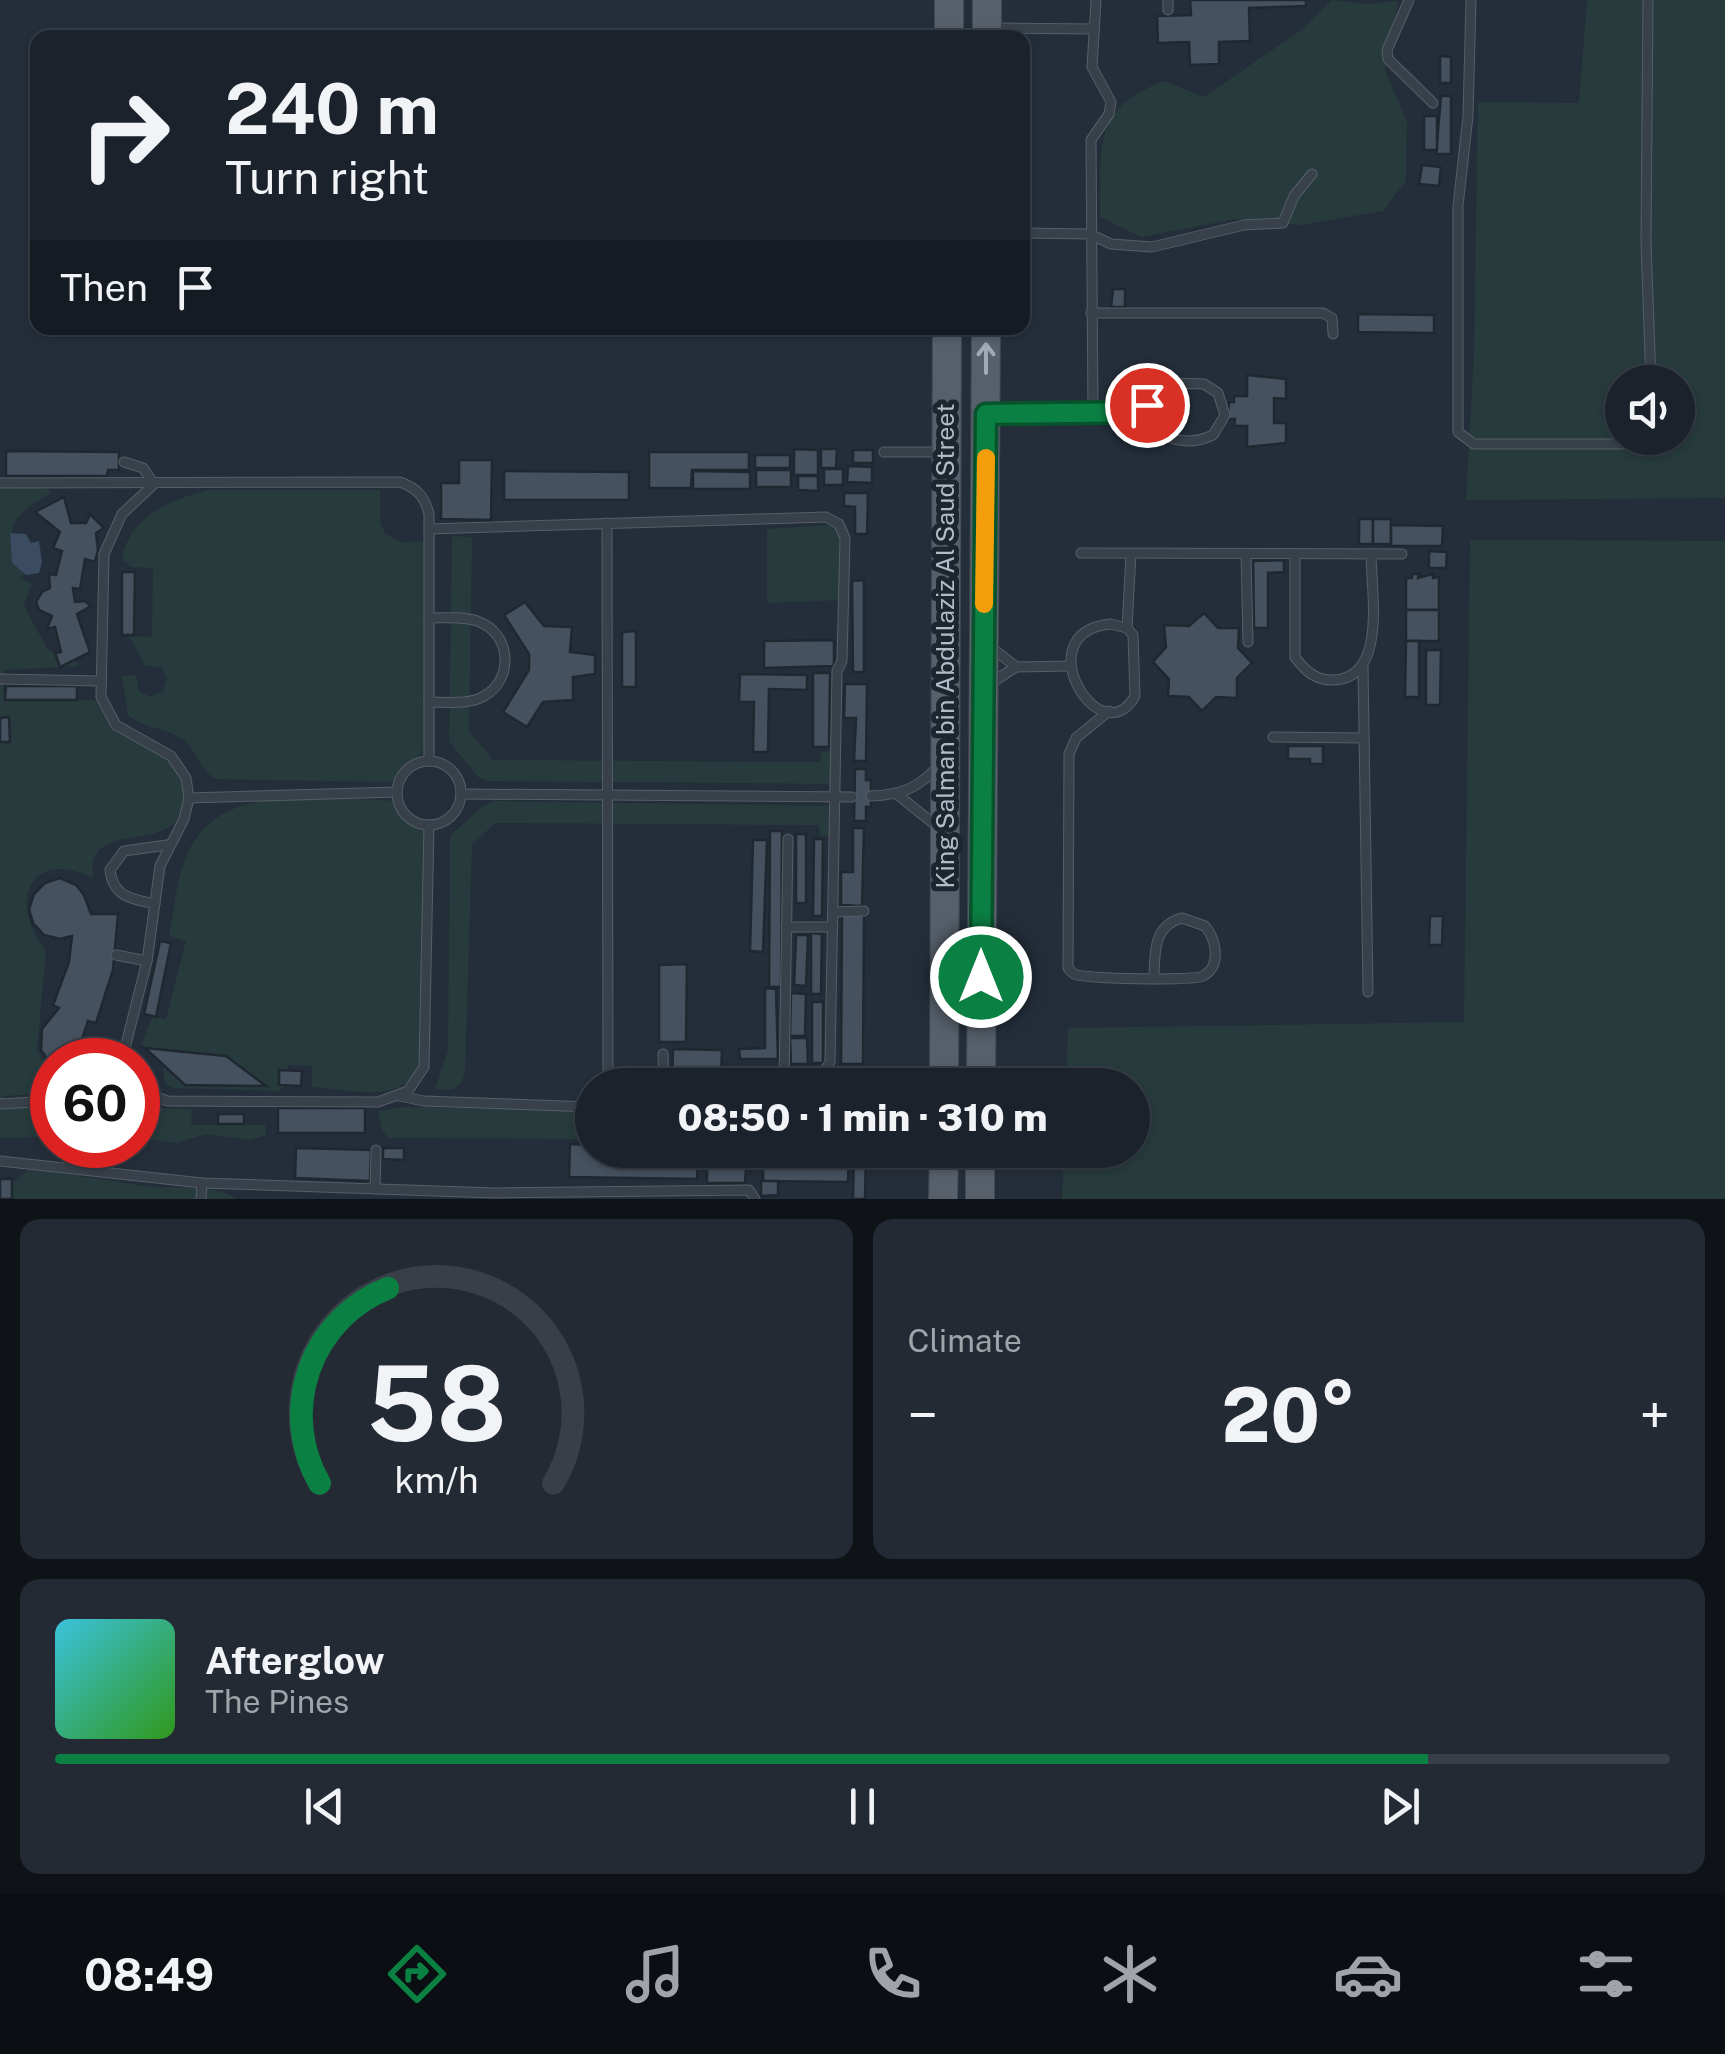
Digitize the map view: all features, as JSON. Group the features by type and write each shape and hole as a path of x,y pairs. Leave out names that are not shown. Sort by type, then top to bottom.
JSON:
{"main road":[{"path":"949,0 949,30"},
{"name":"King Salman bin Abdulaziz Al Saud Street","path":"944,1068 947,335"},
{"name":"King Salman bin Abdulaziz Al Saud Street","path":"981,1068 986,335"},
{"path":"945,706 959,698 966,707 966,869 970,888 981,905"},
{"path":"943,1199 944,1168"},
{"path":"980,1168 980,1199"}],"lane":[{"path":"1093,413 1091,140 1111,102 1094,73 1096,0"},
{"path":"1408,0 1387,50 1388,59 1433,103"},
{"path":"1471,0 1468,116 1458,206 1458,432 1474,444 1605,444"},
{"path":"1648,0 1646,258 1650,365"},
{"path":"987,22 1094,29"},
{"path":"1030,232 1090,234 1111,244 1152,246 1244,226 1282,223 1294,196 1312,174"},
{"path":"1092,312 1323,313 1332,318 1333,334"},
{"path":"1185,383 1212,388 1222,399 1226,415 1213,435 1187,440 1162,436 1151,426 1146,412 1150,398 1160,387 1185,383"},
{"path":"986,414 1146,412"},
{"path":"884,452 946,452"},
{"path":"124,462 142,468 154,484"},
{"path":"0,483 400,482 412,486 427,503 429,529 429,761"},
{"path":"128,1038 147,961 167,845 184,819 189,798 186,778 171,756 116,725 106,712 100,681 104,554 122,514 154,484"},
{"path":"429,529 826,517 839,524 845,538 842,663 837,671 830,1062 826,1068"},
{"path":"607,523 608,1068"},
{"path":"1081,554 1402,554"},
{"path":"1131,554 1126,628 1135,643 1135,696 1125,707 1109,711 1076,738 1070,754 1068,968 1081,975 1154,977 1198,978 1207,973 1215,955 1205,926 1182,918 1166,925 1157,938 1154,977"},
{"path":"1246,554 1248,642"},
{"path":"1295,554 1296,656 1310,674 1321,679 1344,679 1363,666"},
{"path":"1368,992 1363,666 1372,645 1371,554"},
{"path":"429,618 483,623 496,634 506,658 500,682 488,694 468,702 429,702"},
{"path":"1109,711 1086,701 1076,686 1071,666 1080,640 1093,628 1110,624 1126,628"},
{"path":"984,639 1016,666"},
{"path":"983,694 999,676 1016,666 1071,666"},
{"path":"0,679 100,681"},
{"path":"1273,737 1364,738"},
{"path":"871,796 898,795 924,780 944,758"},
{"path":"429,761 448,768 461,794 454,812 429,826 410,819 396,792 403,774 429,761"},
{"path":"189,798 396,792"},
{"path":"461,794 852,797"},
{"path":"898,795 944,834"},
{"path":"160,1098 378,1102 400,1096 415,1084 424,1068 429,826"},
{"path":"784,1068 788,840"},
{"path":"155,904 117,892 110,870 124,850 167,845"},
{"path":"833,912 864,912"},
{"path":"786,928 833,927"},
{"path":"116,955 147,961"},
{"path":"663,1054 663,1068"},
{"path":"400,1096 423,1102 575,1106"},
{"path":"0,1104 30,1102"},
{"path":"375,1188 376,1150"},
{"path":"0,1161 202,1183 652,1196 749,1190 756,1199"},
{"path":"202,1183 202,1199"}],"green space":[{"path":"1332,0 1367,4 1398,1 1385,70 1407,122 1406,181 1383,211 1300,225 1236,219 1141,237 1100,217 1105,134 1123,104 1164,81 1204,97 1301,30"},
{"path":"1587,0 1725,0 1725,498 1466,500 1474,351 1478,102 1579,103"},
{"path":"46,481 50,494 16,520 11,537 12,563 26,575 19,577 31,584 24,606 48,650 55,653 60,666 74,660 79,666 3,670 4,701 91,700 104,704 124,736 160,748 173,758 186,791 184,808 175,822 162,831 102,848 94,859 93,878 72,870 54,869 41,874 32,884 27,898 28,914 46,951 38,1038 30,1038 30,1095 4,1096 3,1106 30,1106 30,1137 0,1138 0,486"},
{"path":"208,490 380,490 380,521 385,534 402,542 428,541 429,743 400,778 389,782 216,779 186,742 128,715 122,676 136,675 139,691 150,697 163,691 167,679 161,667 145,666 129,636 152,637 153,568 131,567 122,560 126,545 133,532 153,513"},
{"path":"831,525 839,530 847,546 843,600 767,603 767,529"},
{"path":"452,536 472,537 469,731 493,760 821,762 821,752 840,750 841,784 490,781 478,777 449,741"},
{"path":"1470,540 1725,541 1725,1199 1062,1199 1063,1168 1150,1168 1150,1068 1067,1068 1068,1028 1464,1022"},
{"path":"299,798 402,803 404,813 424,827 430,842 431,1040 424,1062 414,1077 386,1091 312,1087 312,1066 288,1065 287,1084 279,1091 173,1088 165,1083 160,1038 144,1038 152,1017 166,1019 186,941 169,936 185,860 199,834 219,816 243,805"},
{"path":"495,801 839,806 839,835 820,836 819,825 495,823 472,845 465,1072 462,1082 453,1090 435,1089 448,1051 450,842 452,833"},
{"path":"405,1107 575,1110 575,1139 389,1138 382,1130 378,1111"},
{"path":"160,1108 192,1109 191,1125 265,1125 266,1135 250,1140 206,1134 176,1143 160,1141"},
{"path":"28,1170 144,1186 204,1188 236,1199 0,1199 0,1180 16,1181"}],"water":[{"path":"10,533 26,534 31,543 39,541 39,573 26,575 12,563"}],"building":[{"path":"1190,0 1306,0 1306,6 1249,8 1250,41 1219,42 1219,64 1190,65 1189,42 1158,43 1157,16 1191,15"},
{"path":"1440,56 1451,57 1451,83 1440,83"},
{"path":"1441,96 1451,96 1451,154 1436,154"},
{"path":"1424,116 1437,116 1437,150 1424,150"},
{"path":"1422,165 1441,167 1439,186 1419,184"},
{"path":"1113,289 1125,289 1125,307 1111,307"},
{"path":"1358,314 1434,315 1434,333 1358,332"},
{"path":"1247,375 1286,379 1286,399 1274,398 1274,423 1286,423 1286,443 1247,447 1247,426 1234,426 1235,419 1228,419 1229,402 1234,402 1234,396 1247,396"},
{"path":"794,449 818,450 818,475 794,475"},
{"path":"821,449 837,449 836,468 821,468"},
{"path":"853,450 873,450 873,463 853,463"},
{"path":"6,451 119,452 119,470 108,470 107,476 6,476"},
{"path":"649,452 749,452 749,470 692,470 691,488 649,488"},
{"path":"755,455 790,455 790,468 755,468"},
{"path":"459,460 492,460 491,520 441,519 441,483 459,483"},
{"path":"848,466 872,467 872,483 847,482"},
{"path":"824,469 843,469 843,485 824,485"},
{"path":"756,470 791,470 791,487 756,487"},
{"path":"504,471 629,472 629,500 504,500"},
{"path":"693,471 750,472 750,489 693,489"},
{"path":"798,476 818,476 818,491 798,490"},
{"path":"844,493 868,493 867,534 855,534 855,507 844,506"},
{"path":"64,497 71,523 86,523 90,514 104,528 96,533 95,562 85,559 80,589 73,588 75,602 85,601 91,606 77,614 90,652 60,667 55,653 61,652 55,627 47,629 52,616 39,610 36,602 50,588 49,574 56,575 62,551 53,548 60,532 35,512"},
{"path":"1359,519 1373,519 1373,544 1359,544"},
{"path":"1373,519 1391,519 1391,544 1373,544"},
{"path":"1391,525 1443,526 1442,546 1391,546"},
{"path":"1429,551 1447,552 1446,568 1429,568"},
{"path":"1284,560 1284,572 1268,573 1268,628 1254,628 1253,561"},
{"path":"122,572 135,572 134,635 122,635"},
{"path":"1412,574 1419,574 1418,578 1433,574 1433,578 1439,577 1439,610 1406,610 1406,578 1412,578"},
{"path":"864,580 864,672 853,672 852,581"},
{"path":"525,602 544,626 572,627 570,652 595,655 595,674 573,677 573,700 543,702 527,727 503,712 529,670 529,654 504,615"},
{"path":"1406,610 1439,610 1439,641 1406,641"},
{"path":"1204,613 1218,628 1239,628 1238,648 1252,663 1237,678 1237,698 1216,697 1202,711 1189,697 1168,696 1169,679 1153,662 1166,647 1164,625 1189,626"},
{"path":"636,631 636,687 622,687 622,632"},
{"path":"834,640 834,666 764,668 764,641"},
{"path":"1406,641 1419,641 1419,697 1405,697"},
{"path":"1426,650 1441,650 1440,705 1426,705"},
{"path":"813,673 830,673 829,747 813,747"},
{"path":"740,674 807,675 807,690 769,689 768,752 753,752 754,702 739,702"},
{"path":"845,684 867,684 866,761 854,761 856,718 844,718"},
{"path":"6,686 77,686 77,700 5,700"},
{"path":"9,717 10,742 0,742 0,718"},
{"path":"1288,746 1323,746 1323,764 1310,764 1310,759 1288,759"},
{"path":"855,769 866,769 866,780 871,780 871,807 866,807 866,821 854,821"},
{"path":"853,828 864,828 862,906 841,905 841,872 853,872"},
{"path":"770,831 782,831 781,987 769,987"},
{"path":"796,834 806,834 806,903 796,903"},
{"path":"814,839 823,839 822,916 813,916"},
{"path":"753,840 767,840 763,952 750,951"},
{"path":"60,878 76,885 91,914 118,914 113,970 96,1023 88,1021 82,1038 42,1038 42,1029 59,1008 53,1005 69,962 72,936 60,939 44,935 33,923 29,909 34,894 45,883"},
{"path":"842,913 864,913 863,1064 841,1064"},
{"path":"1430,916 1443,916 1442,945 1429,945"},
{"path":"811,933 822,934 821,994 811,994"},
{"path":"796,935 808,935 806,986 794,985"},
{"path":"160,941 171,943 156,1017 144,1014"},
{"path":"687,964 686,1042 659,1042 659,965"},
{"path":"765,988 776,989 778,1059 740,1059 739,1049 765,1048"},
{"path":"791,993 806,994 805,1036 790,1036"},
{"path":"812,1002 823,1002 823,1063 812,1063"},
{"path":"790,1038 807,1038 808,1064 791,1064"},
{"path":"160,1049 226,1056 266,1086 185,1085 160,1062"},
{"path":"673,1049 722,1050 721,1068 672,1068"},
{"path":"279,1070 302,1071 301,1086 279,1085"},
{"path":"278,1108 365,1108 365,1133 278,1133"},
{"path":"218,1114 244,1114 244,1124 218,1124"},
{"path":"570,1144 575,1144 575,1168 697,1168 697,1179 569,1177"},
{"path":"296,1148 371,1150 370,1181 295,1178"},
{"path":"383,1148 404,1148 404,1160 383,1159"},
{"path":"707,1168 751,1168 746,1169 745,1183 707,1183"},
{"path":"763,1168 848,1168 848,1182 763,1181"},
{"path":"854,1168 866,1168 865,1199 853,1199"},
{"path":"0,1179 12,1179 12,1199 0,1199"},
{"path":"761,1181 778,1181 778,1195 761,1196"}],"slow traffic":[{"path":"984,604 986,458"}],"route":[{"path":"981,977 986,414 1146,412 1147,405"}]}
